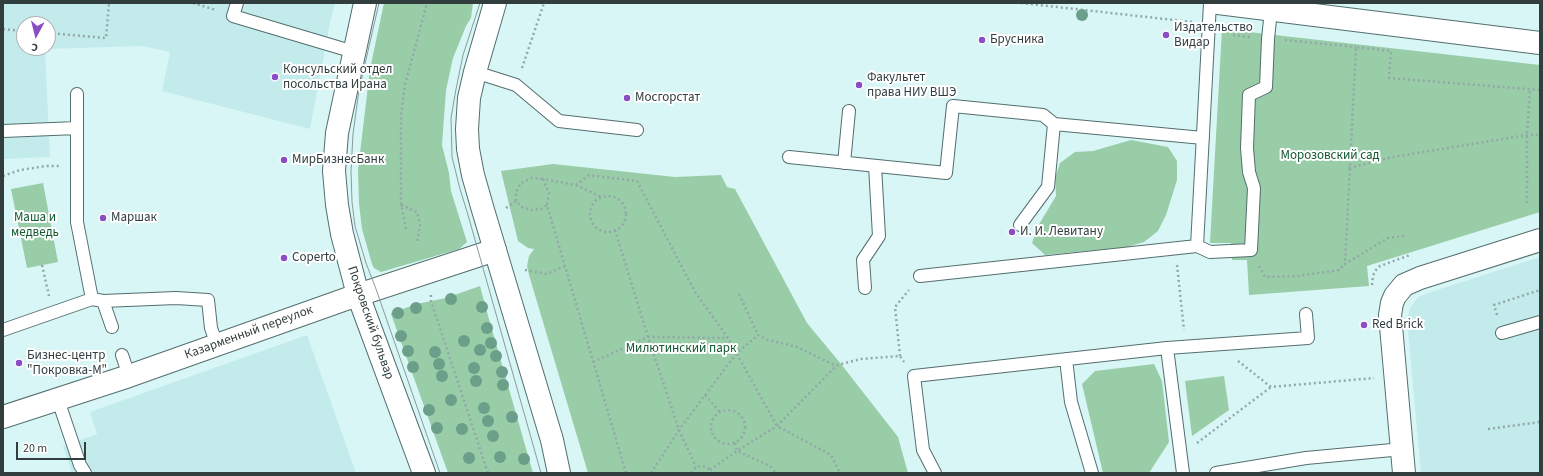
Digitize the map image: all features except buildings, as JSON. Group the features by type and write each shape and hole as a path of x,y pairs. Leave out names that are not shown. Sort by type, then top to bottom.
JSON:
{"street":[{"name":"Покровский бульвар","path":"364,3 337,133 334,171 337,205 342,234 358,295 424,473"},
{"path":"495,3 474,72 469,98 467,129 468,149 473,175 552,440 559,473"},
{"path":"1218,3 1540,43"},
{"path":"1404,473 1390,315 1394,296 1404,285 1420,278 1540,240"},
{"name":"Казарменный переулок","path":"3,417 129,376 358,295 496,250"}],"lane":[{"path":"237,3 233,16 354,52"},
{"path":"1197,246 1210,3"},
{"path":"920,276 1197,246 1210,252 1251,250 1254,188 1248,172 1247,148 1249,95 1266,87 1271,10"},
{"path":"474,72 516,85 559,121 637,130"},
{"path":"77,94 77,222 98,300 112,327"},
{"path":"789,157 946,173 953,106 1043,115 1054,124 1203,138"},
{"path":"844,163 849,111"},
{"path":"1020,225 1048,187 1054,124"},
{"path":"3,131 77,128"},
{"path":"865,288 863,260 879,236 875,166"},
{"path":"3,330 52,313 98,300 176,298 208,300 211,328 217,345"},
{"path":"934,473 923,450 914,376 1167,348 1308,338 1306,314"},
{"path":"1502,333 1540,322"},
{"path":"1167,348 1183,473"},
{"path":"122,355 129,376"},
{"path":"1066,359 1071,402 1092,473"},
{"path":"58,400 80,465 85,473"},
{"path":"1216,473 1306,458 1403,449"}],"path":[{"path":"56,34 106,38 109,3"},
{"path":"193,3 233,16"},
{"path":"406,230 401,205 401,115 404,93 414,49 427,3"},
{"path":"516,85 544,3"},
{"path":"3,29 16,30"},
{"path":"1289,40 1391,51 1389,78 1540,90"},
{"path":"1345,264 1356,47"},
{"path":"1527,203 1527,135 1530,89"},
{"path":"1349,168 1393,157 1527,135 1540,135"},
{"path":"3,176 20,170 46,166 77,165"},
{"path":"576,185 589,175 637,181 694,292 728,338 777,426 831,455 840,473"},
{"path":"547,205 541,209 530,210 522,207 516,201 516,192 521,183 531,178 543,179 576,185 602,197"},
{"path":"543,179 549,192 547,205 626,473"},
{"path":"602,197 614,197 619,200 626,210 624,222 615,230 604,231 598,229 590,215 593,204 602,197"},
{"path":"506,208 516,201"},
{"path":"401,205 417,212 420,224 417,243"},
{"path":"615,230 679,430 696,467"},
{"path":"1251,250 1265,277 1297,276 1339,270 1345,264 1388,238 1404,236"},
{"path":"42,265 52,313"},
{"path":"523,269 547,274 565,266"},
{"path":"1178,275 1181,307"},
{"path":"914,376 900,356 895,307 920,276"},
{"path":"1498,318 1494,305 1540,290"},
{"path":"431,291 431,300 488,473"},
{"path":"739,294 758,335 768,340 797,347 836,366"},
{"path":"651,473 704,395 736,354 758,335"},
{"path":"593,362 648,337 728,338"},
{"path":"1215,345 1271,387"},
{"path":"691,473 696,467 704,466 710,472 737,451 777,426 836,366 861,359 900,356"},
{"path":"1180,456 1271,387 1378,378"},
{"path":"704,395 720,412"},
{"path":"726,409 733,410 739,412 743,417 746,424 745,431 743,437 735,443 728,444 721,442 712,433 711,426 713,419 720,412 726,409"},
{"path":"1488,429 1540,422"},
{"path":"735,443 737,451"},
{"path":"737,451 770,466 776,473"}],"shaded area":[{"path":"3,3 335,3 310,129 162,91 170,52 142,46 56,49 56,16 16,16 16,56 45,56 50,157 3,159"},
{"path":"1540,257 1540,473 1421,473 1407,320 1410,308 1418,297 1428,293"},
{"path":"307,335 356,473 72,473 63,446 97,434 90,412"}],"green space":[{"path":"384,3 473,3 471,18 466,26 453,58 446,90 442,145 449,173 451,191 467,242 459,249 381,272 374,268 372,264 362,229 359,204 358,170 370,69"},
{"name":"Морозовский сад","path":"1222,29 1540,65 1540,212 1367,266 1369,286 1249,295 1247,260 1232,260 1231,243 1210,243"},
{"path":"1131,140 1168,147 1177,161 1177,180 1166,215 1158,231 1144,242 1127,247 1045,255 1032,243 1038,226 1056,196 1055,178 1060,163 1075,152 1093,151"},
{"name":"Милютинский парк","path":"553,164 675,177 721,175 727,187 735,189 807,323 898,437 908,473 588,473 529,275 527,266 529,256 534,249 528,248 518,241 501,171"},
{"name":"Маша и медведь","path":"43,183 58,262 27,268 11,189"},
{"path":"480,286 533,473 448,473 391,314 417,304 446,298"},
{"path":"1154,364 1162,381 1169,442 1149,473 1103,473 1082,384 1095,371"},
{"path":"1224,376 1229,410 1192,436 1185,381"}],"tram line":[{"path":"379,3 359,90 353,134 351,171 352,202 355,226 366,263 440,473"},
{"path":"480,3 463,55 456,89 451,118 452,157 541,473"}],"place":[{"name":"Издательство Видар","path":"1166,35"},
{"name":"Брусника","path":"982,40"},
{"name":"Консульский отдел посольства Ирана","path":"275,77"},
{"name":"Факультет права НИУ ВШЭ","path":"859,85"},
{"name":"Мосгорстат","path":"627,98"},
{"name":"МирБизнесБанк","path":"284,160"},
{"name":"Маршак","path":"103,218"},
{"name":"И. И. Левитану","path":"1012,232"},
{"name":"Coperto","path":"284,258"},
{"name":"Red Brick","path":"1364,325"},
{"name":"Бизнес-центр \"Покровка-М\"","path":"19,363"}]}
